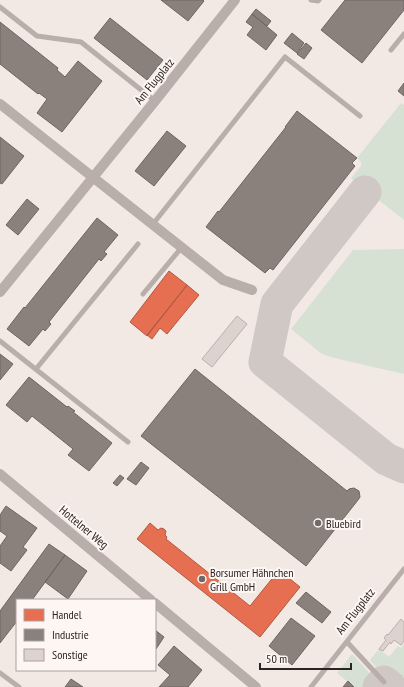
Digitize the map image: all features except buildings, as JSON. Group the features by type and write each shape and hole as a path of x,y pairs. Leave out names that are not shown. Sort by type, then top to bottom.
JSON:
{"street":[{"name":"Am Flugplatz","path":"0,292 236,0"},
{"path":"0,104 223,280 252,290"},
{"name":"Hottelner Weg","path":"0,474 150,599"},
{"path":"156,604 256,687"}],"lane":[{"path":"311,0 319,0"},
{"path":"0,7 37,36 81,42 155,101"},
{"path":"391,50 404,34"},
{"path":"153,224 285,57 360,116"},
{"path":"36,369 138,244"},
{"path":"143,294 182,247"},
{"path":"0,341 128,442"},
{"name":"Am Flugplatz","path":"311,687 404,569"},
{"path":"347,642 384,682"},
{"path":"0,673 19,687"}],"green space":[{"path":"401,103 404,105 404,220 351,178 361,166 361,162 357,158"},
{"path":"404,249 404,374 322,354 291,329 353,250"},
{"path":"404,644 404,687 397,687 383,676 370,660 379,649 389,657 398,646 401,648"},
{"path":"352,654 374,678 375,685 373,687 354,687 337,673"}],"taxiway":[{"path":"365,192 277,304 265,362 386,459 404,467"},
{"path":"379,687 384,682 390,687"}],"place":[{"name":"Bluebird","path":"318,523"},
{"name":"Borsumer Hähnchen Grill GmbH","path":"202,579"}]}
